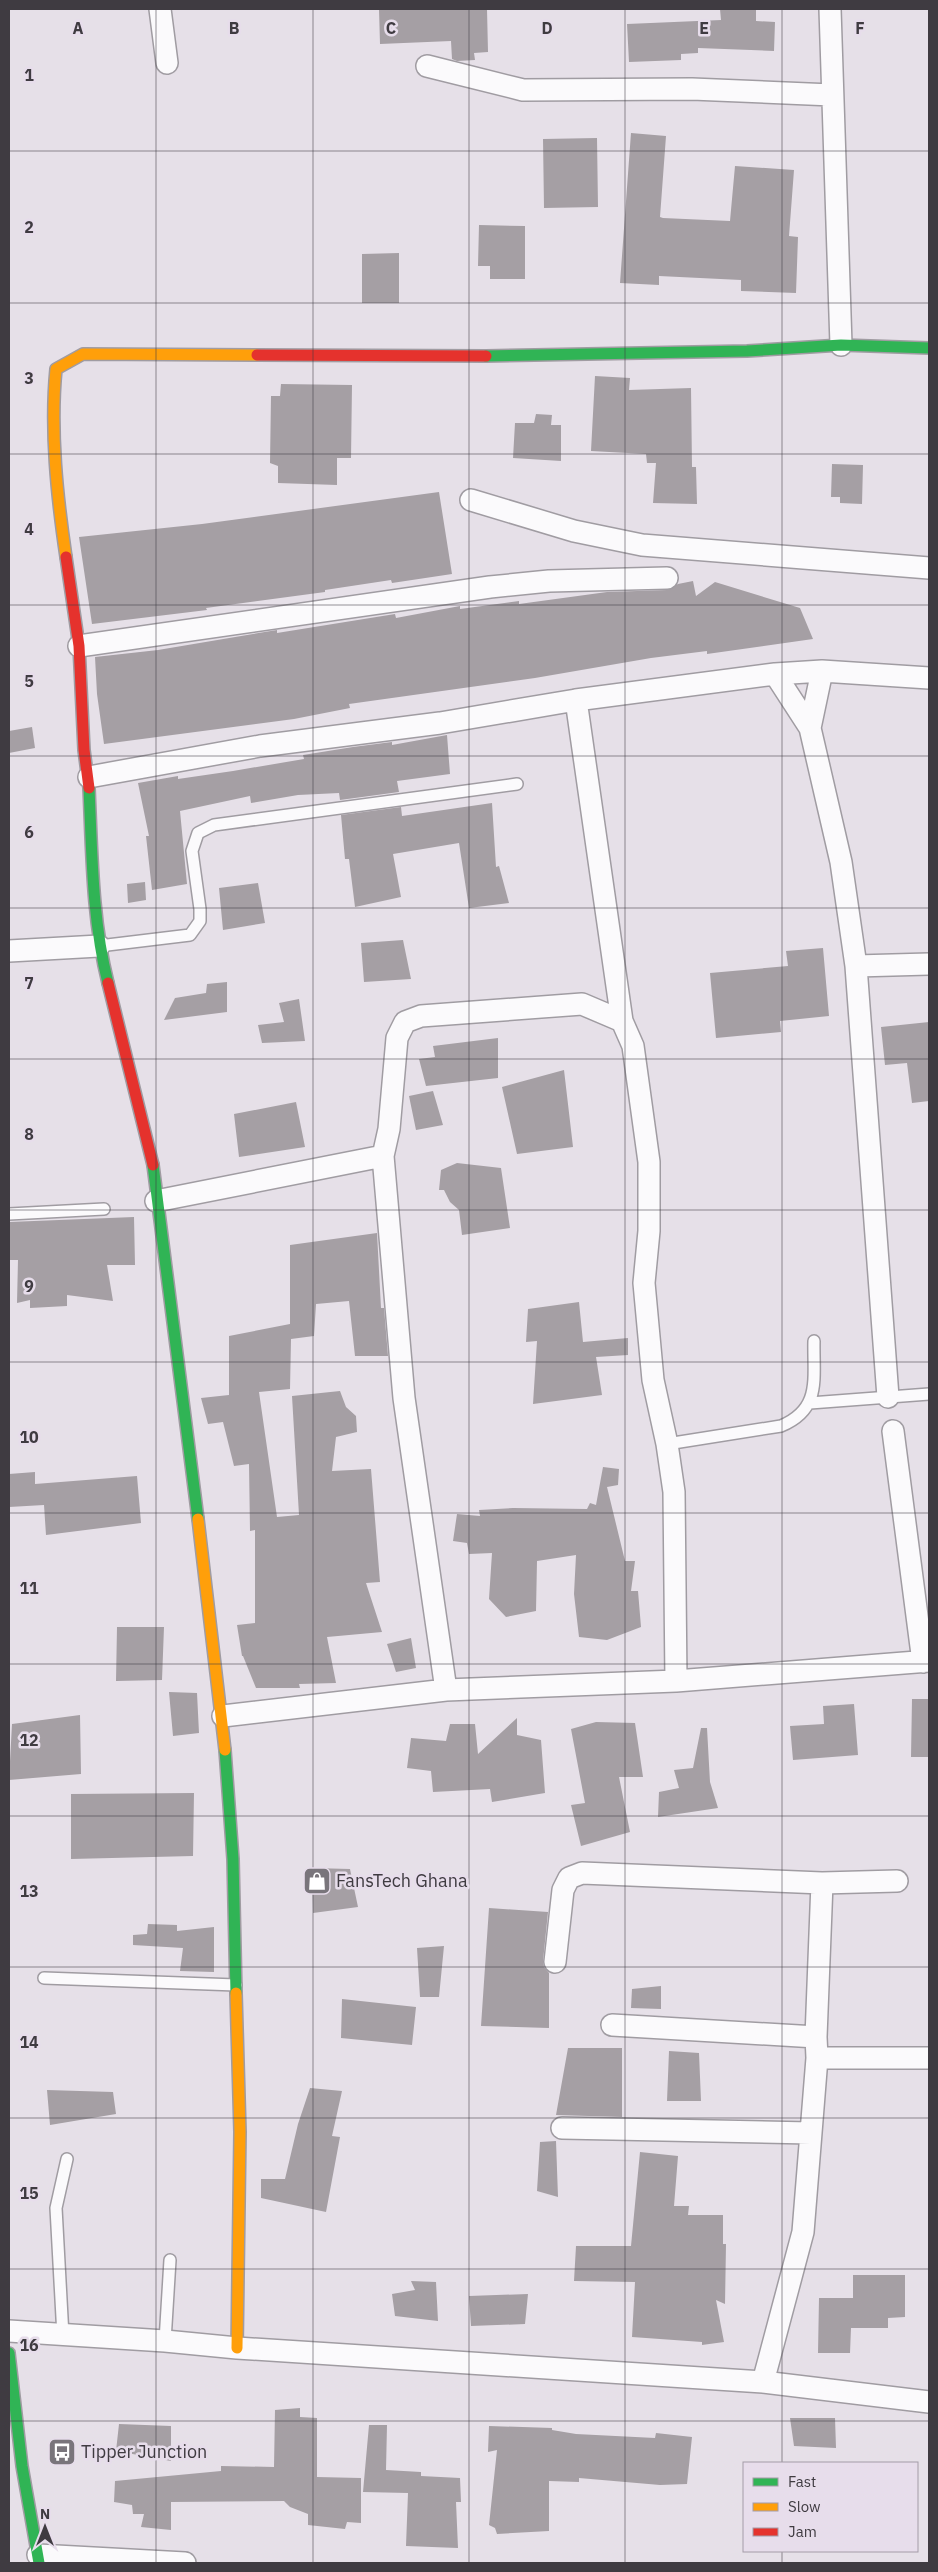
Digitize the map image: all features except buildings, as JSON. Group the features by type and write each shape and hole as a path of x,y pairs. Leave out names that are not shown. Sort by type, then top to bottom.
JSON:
{"main road":[{"path":"237,2348 240,2132 233,1859 223,1716 151,1151 99,946 94,903 89,777 84,750 79,646 61,522 53,399 56,369 83,354 554,356 738,351 841,345 929,348"},
{"path":"9,2353 22,2466 38,2559"}],"street":[{"path":"160,9 168,63"},
{"path":"830,9 841,345"},
{"path":"427,66 522,90 692,89 832,95"},
{"path":"471,500 574,531 642,545 929,568"},
{"path":"79,646 490,586 549,581 667,578"},
{"path":"89,777 260,746 440,723 576,700 775,674 822,671 929,678"},
{"path":"810,728 822,671"},
{"path":"775,674 810,728 841,862 856,966 888,1397"},
{"path":"576,700 622,1021 633,1046 649,1162 649,1231 644,1284 653,1380 667,1444 674,1492 676,1681"},
{"path":"9,951 99,946"},
{"path":"856,966 929,964"},
{"path":"446,1690 404,1398 383,1156 389,1129 397,1038 406,1022 421,1016 582,1004 622,1021"},
{"path":"156,1201 383,1156"},
{"path":"223,1716 446,1690 676,1681 926,1661 893,1431"},
{"path":"556,1962 563,1890 569,1878 582,1873 822,1882 897,1881"},
{"path":"763,2382 803,2232 812,2133 822,1882"},
{"path":"612,2025 929,2058"},
{"path":"562,2128 812,2133"},
{"path":"9,2331 62,2336 165,2341 237,2348 763,2382 929,2402"},
{"path":"38,2559 185,2563"}],"lane":[{"path":"99,946 190,935 200,921 192,852 198,833 214,824 517,784"},
{"path":"9,1214 104,1209"},
{"path":"667,1444 781,1426 797,1419 810,1404 813,1382 814,1340"},
{"path":"810,1404 929,1394"},
{"path":"44,1978 236,1985"},
{"path":"62,2336 56,2208 67,2158"},
{"path":"165,2341 170,2260"}],"traffic: fast":[{"path":"486,356 747,351 841,345 929,348"},
{"path":"89,788 96,911 108,983"},
{"path":"153,1165 198,1519"},
{"path":"225,1750 233,1859 236,1993"},
{"path":"9,2353 22,2466 39,2563"}],"traffic: slow":[{"path":"66,557 55,463 54,392 56,369 83,354 257,355"},
{"path":"198,1519 225,1750"},
{"path":"236,1993 240,2132 237,2348"}],"traffic: jam":[{"path":"257,355 486,356"},
{"path":"66,557 79,646 84,750 89,788"},
{"path":"108,983 153,1165"}],"place":[{"name":"FansTech Ghana","path":"317,1881"},
{"name":"Tipper Junction","path":"62,2452"}]}
